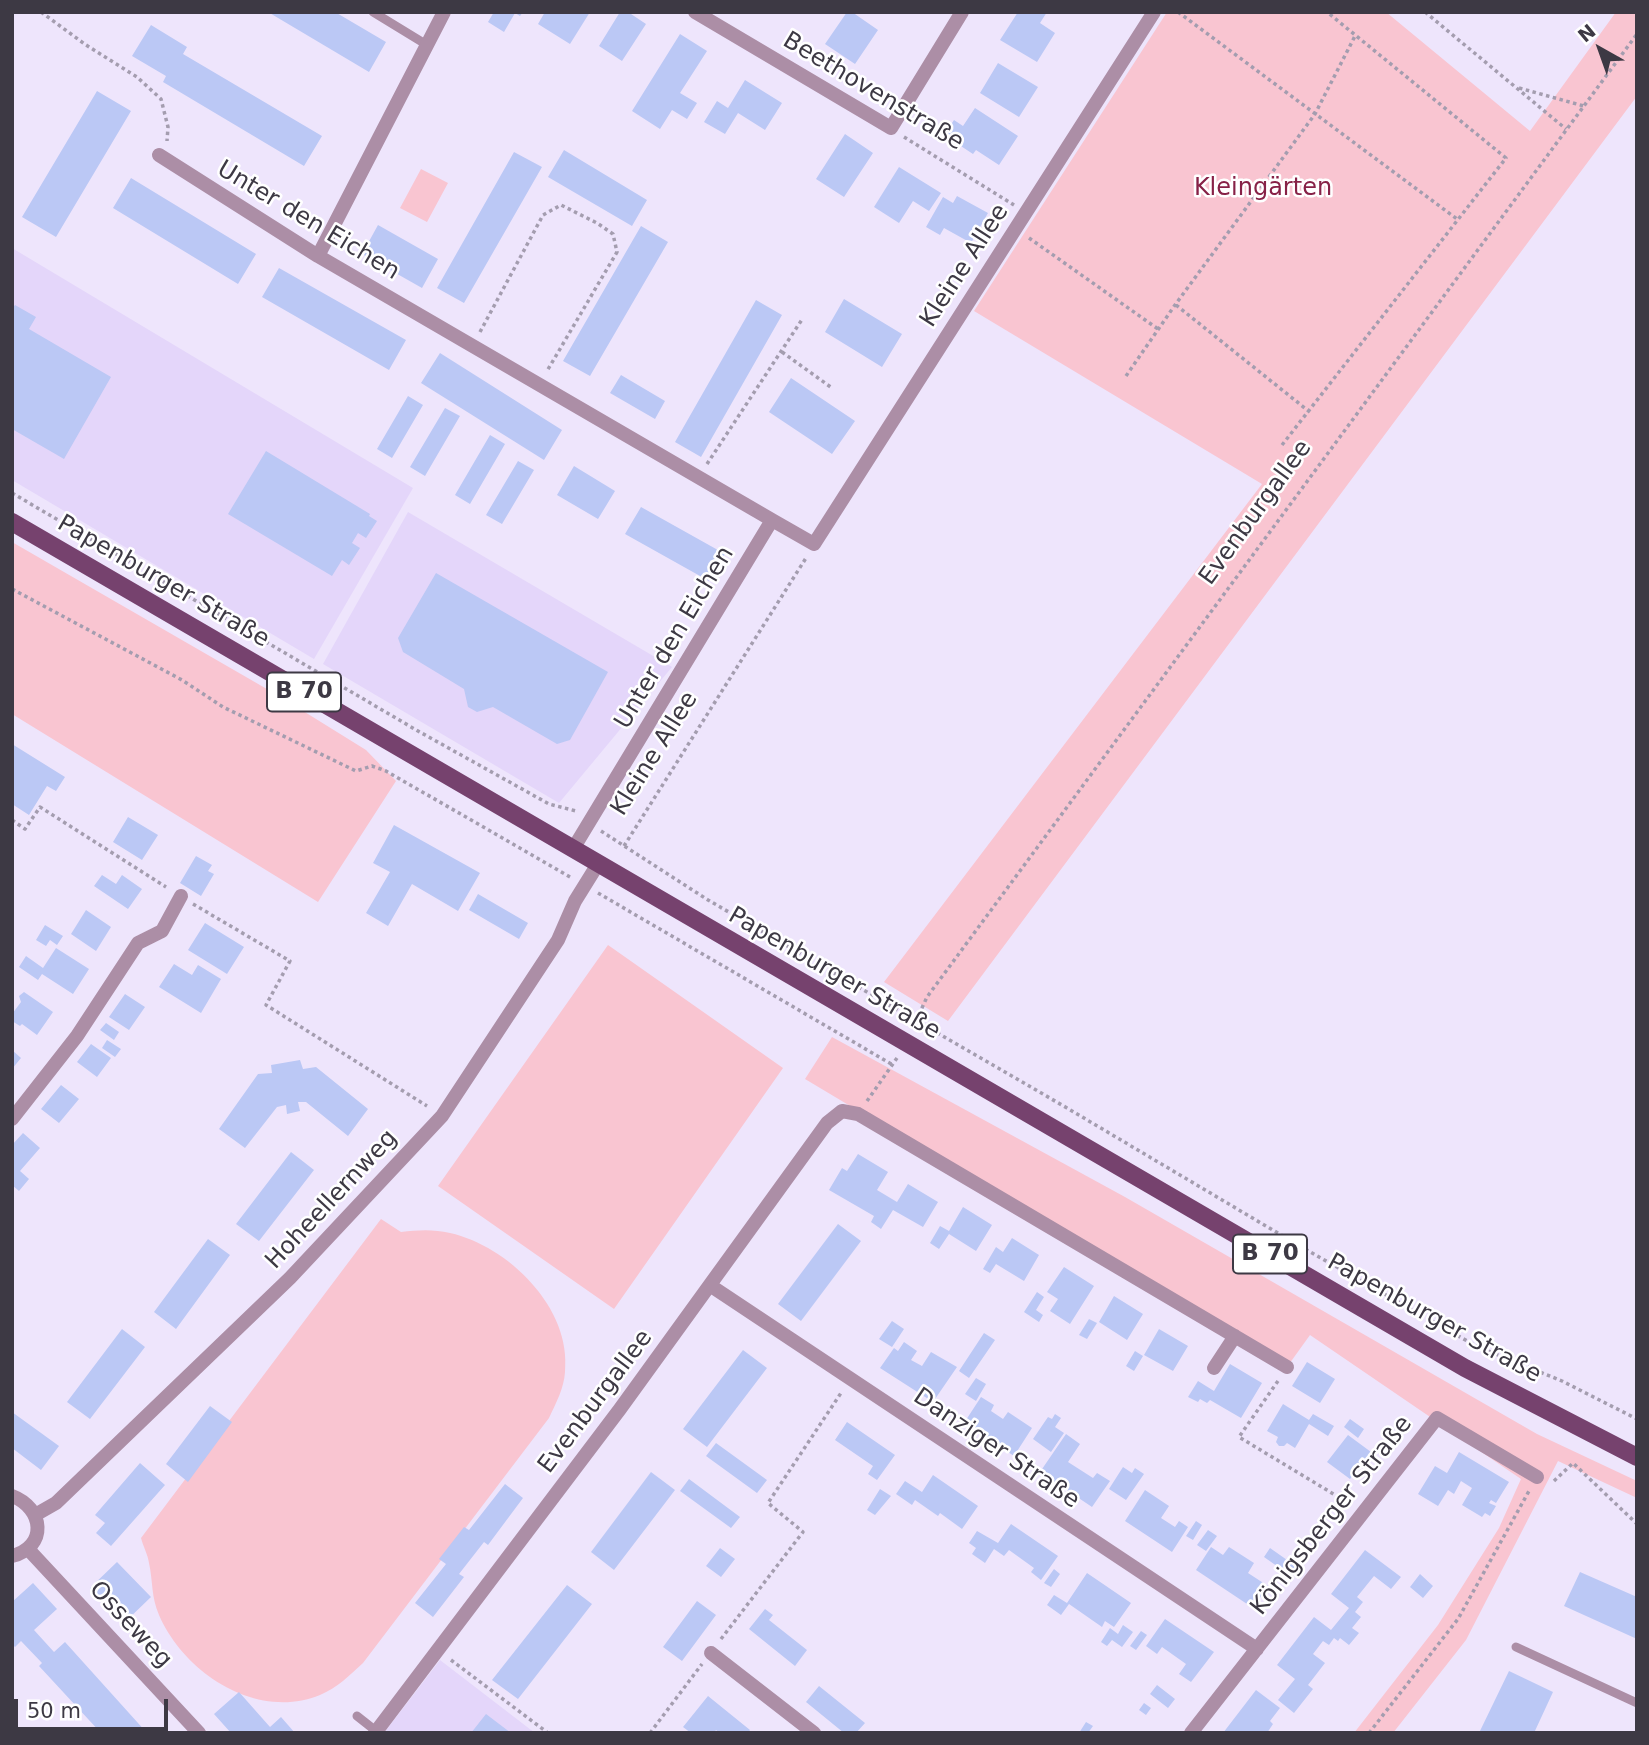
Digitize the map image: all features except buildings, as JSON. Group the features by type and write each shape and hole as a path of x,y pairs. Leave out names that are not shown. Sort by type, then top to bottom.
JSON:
{"main road":[{"name":"Papenburger Straße","path":"12,522 1465,1368 1637,1457"}],"street":[{"path":"318,256 444,12"},
{"name":"Beethovenstraße","path":"695,12 891,128"},
{"path":"891,128 962,12"},
{"name":"Kleine Allee","path":"814,544 1154,12"},
{"name":"Unter den Eichen","path":"162,158 318,256 772,520 573,849"},
{"path":"772,520 814,544"},
{"name":"Hoheellernweg","path":"36,1515 56,1503 290,1278 442,1116 558,940 576,901 598,864"},
{"path":"12,1119 77,1036 138,943 162,931 181,896"},
{"name":"Evenburgallee","path":"376,1732 711,1286 827,1123 842,1111 858,1114"},
{"path":"858,1114 1287,1367"},
{"name":"Danziger Straße","path":"711,1286 1256,1649"},
{"path":"1214,1368 1235,1336"},
{"name":"Königsberger Straße","path":"1191,1733 1437,1418 1538,1477"},
{"path":"12,1496 31,1506 36,1515 37,1531 28,1549 12,1556"},
{"name":"Osseweg","path":"28,1549 199,1733"},
{"path":"711,1653 814,1733"}],"lane":[{"path":"373,12 428,45"},
{"path":"1516,1647 1637,1703"},
{"path":"357,1716 376,1732"}],"path":[{"path":"41,12 136,77 161,99 168,127 162,158"},
{"path":"1178,12 1457,219"},
{"path":"1282,445 1506,158 1327,12"},
{"path":"1424,12 1567,129"},
{"name":"Evenburgallee","path":"920,1022 927,997 1637,34"},
{"path":"1126,376 1175,304 1315,114 1356,36"},
{"path":"1517,88 1584,106"},
{"name":"Beethovenstraße","path":"891,128 1026,213"},
{"path":"470,345 544,215 561,205 597,223 613,234 617,251 539,385"},
{"path":"1026,213 1024,234 1158,329"},
{"path":"1175,304 1310,412"},
{"path":"700,478 715,450 803,318"},
{"path":"782,352 832,388"},
{"path":"12,493 418,731 554,807"},
{"name":"Kleine Allee","path":"814,544 624,846 708,900 920,1022"},
{"path":"12,589 182,680 223,707 356,771 372,766 386,771 556,868"},
{"path":"12,820 25,829 40,807 290,961 266,1005 442,1116"},
{"path":"602,896 893,1065 858,1114"},
{"path":"920,1022 1298,1245 1476,1346 1562,1381 1637,1419"},
{"path":"1287,1367 1239,1437 1364,1512"},
{"path":"650,1733 803,1532 768,1503 850,1380"},
{"path":"1369,1733 1458,1619 1538,1477 1548,1486 1573,1463 1637,1524"},
{"path":"438,1650 548,1733"}],"shaded area":[{"path":"12,248 413,488 314,659 12,480"},
{"path":"408,512 672,667 559,803 323,664"},
{"path":"440,1660 535,1733 384,1733"}],"green space":[{"name":"Kleingärten","path":"1167,12 1386,12 1530,131 1616,12 1637,12 1637,96 948,1021 884,982 1262,484 974,311"},
{"path":"421,169 448,183 427,222 400,208"},
{"path":"12,542 279,696 366,750 396,781 318,902 12,714"},
{"path":"608,945 783,1068 614,1309 438,1186"},
{"path":"832,1037 1125,1197 1537,1434 1637,1481 1637,1498 1558,1461 1466,1640 1393,1733 1354,1733 1438,1625 1499,1528 1521,1479 1310,1335 1287,1367 805,1079"},
{"path":"381,1219 401,1232 438,1231 472,1240 514,1266 532,1283 547,1303 558,1325 564,1348 563,1384 549,1418 363,1663 338,1685 320,1695 296,1701 272,1702 248,1696 204,1673 186,1656 171,1636 156,1608 148,1560 141,1538"}]}
